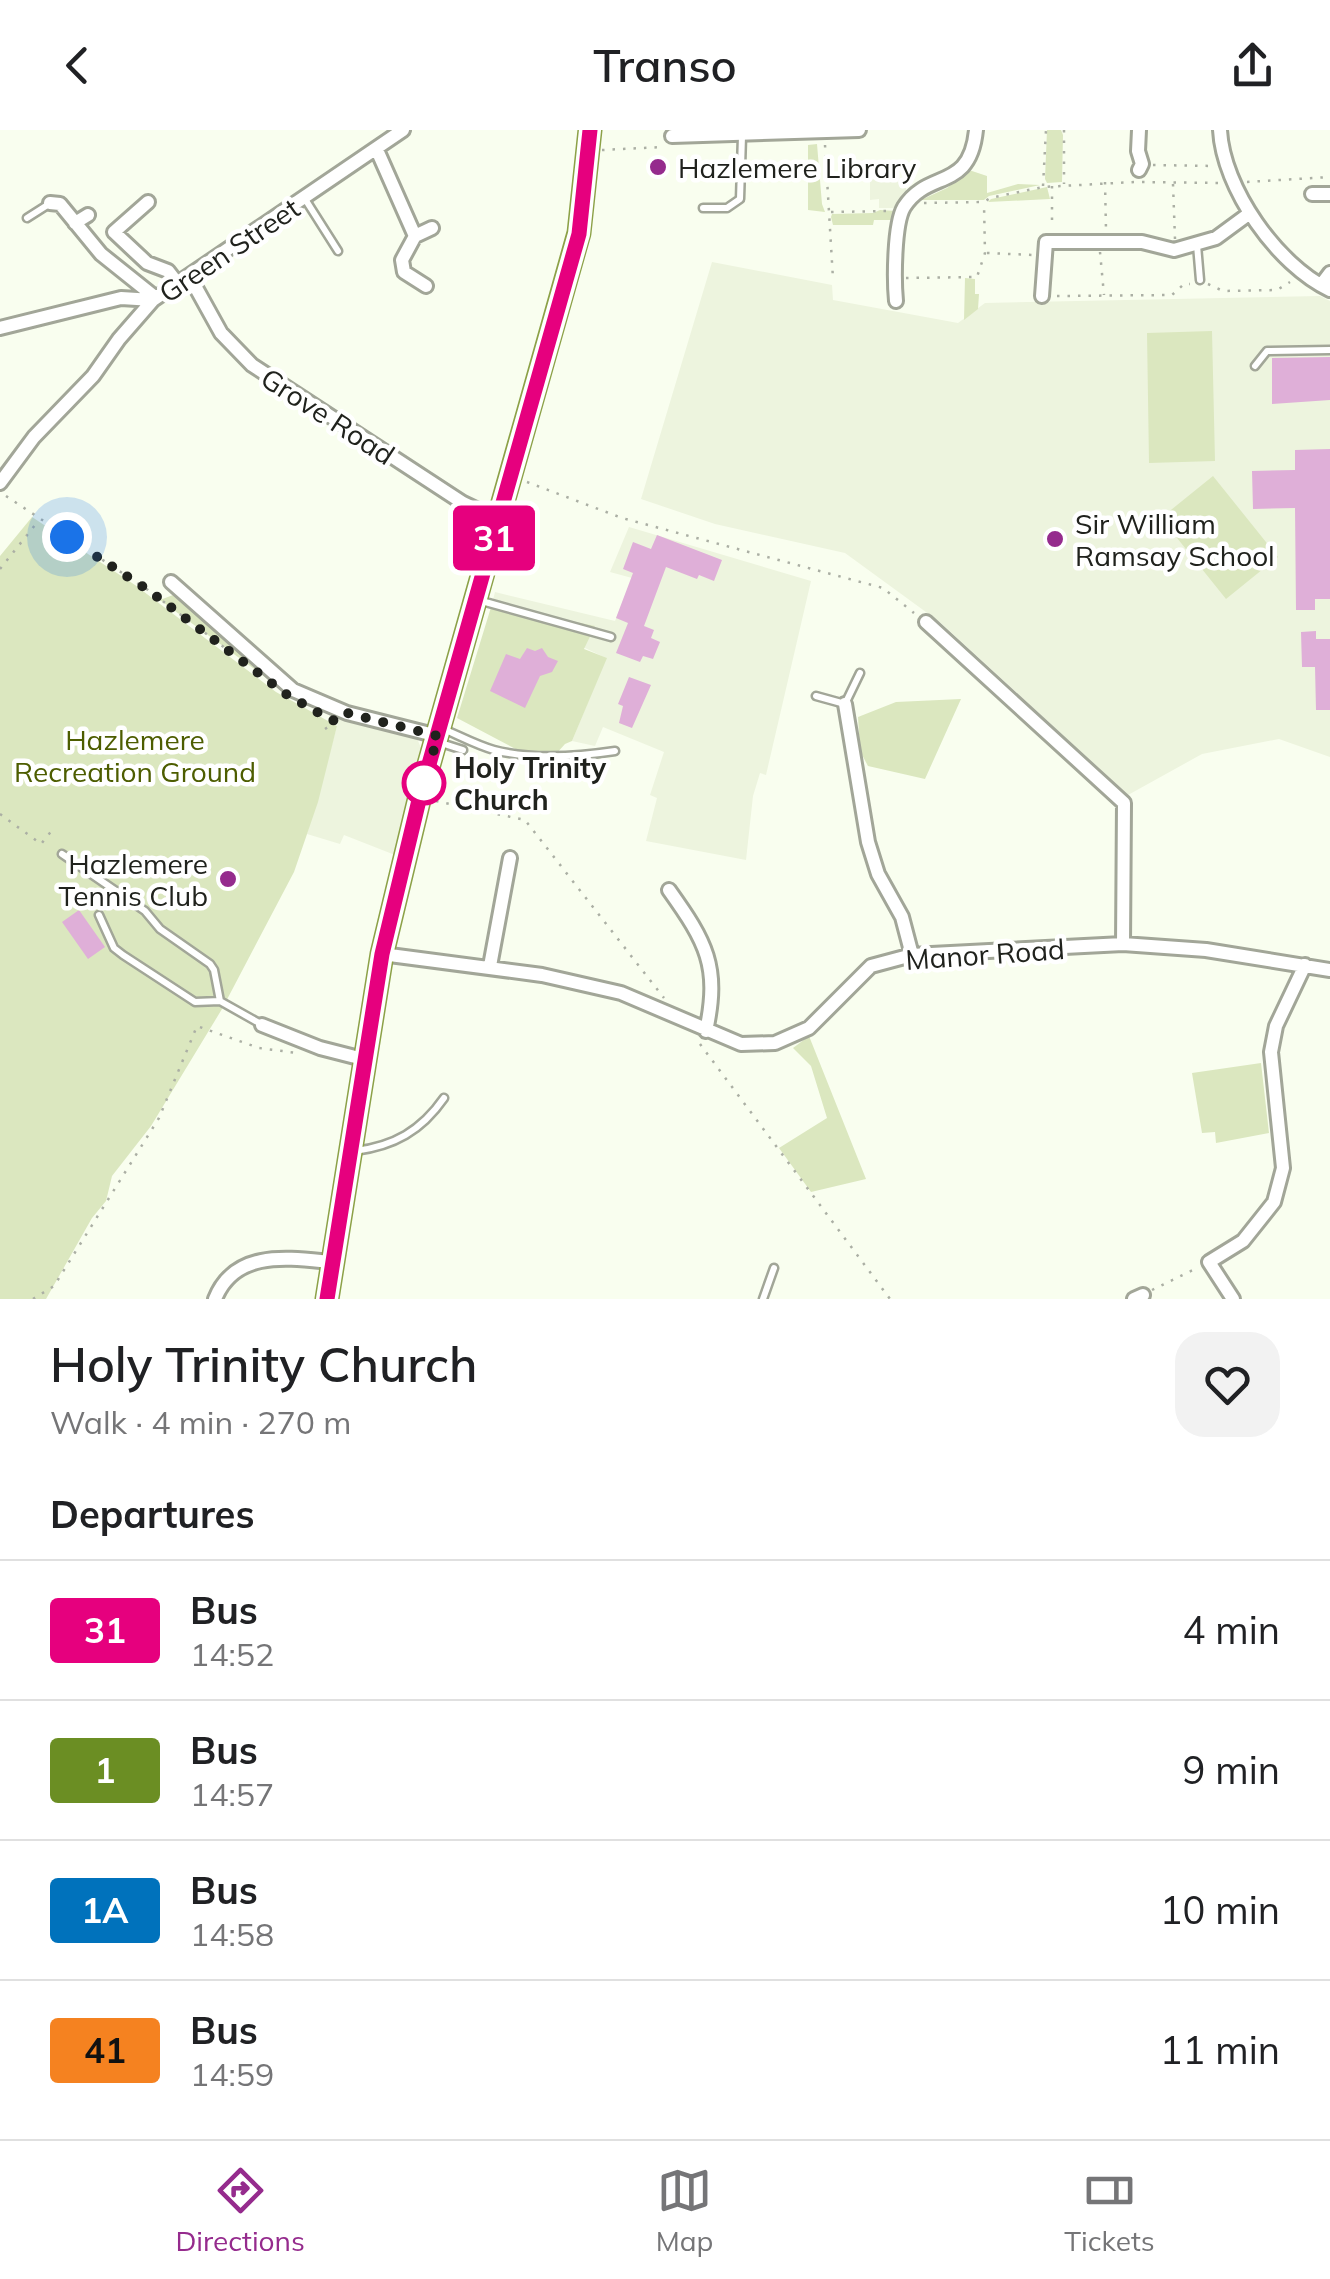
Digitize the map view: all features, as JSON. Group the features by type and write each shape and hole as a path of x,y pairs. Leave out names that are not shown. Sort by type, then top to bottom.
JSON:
{"main road":[{"path":"327,1299 382,954 438,735 579,234 589,140"}],"street":[{"name":"Green Street","path":"0,483 155,299 402,130"},
{"path":"672,136 858,130"},
{"path":"896,301 898,225 902,211 916,193 957,174 974,152 976,130"},
{"path":"1139,130 1140,167"},
{"path":"1220,130 1227,166 1250,213 1304,273 1325,287 1330,273"},
{"path":"377,150 415,236"},
{"path":"1312,194 1330,194"},
{"path":"148,202 114,232 147,264 184,280"},
{"path":"50,203 60,204 101,254 155,299"},
{"path":"1042,296 1046,242 1142,242 1174,250 1216,238 1250,213"},
{"path":"75,223 88,214"},
{"path":"426,286 404,272 402,260 415,236 432,228"},
{"name":"Grove Road","path":"184,280 221,333 252,366 464,504 499,520"},
{"path":"0,328 121,298 155,299"},
{"path":"171,582 293,690 342,717 438,735"},
{"path":"926,622 1124,803 1123,944"},
{"path":"845,704 868,842 878,874 902,917 912,955"},
{"path":"490,966 510,858"},
{"path":"669,890 695,926 710,960 713,996 706,1030"},
{"name":"Manor Road","path":"382,954 490,966 621,993 741,1044 775,1044 809,1028 871,966 912,955 1123,944 1206,950 1330,970"},
{"path":"1233,1299 1209,1262 1243,1241 1274,1202 1283,1168 1271,1052 1276,1026 1304,965"},
{"path":"262,1025 320,1048 363,1059"},
{"path":"214,1299 239,1269 272,1256 332,1262"}],"lane":[{"path":"704,208 727,208 740,199 742,134"},
{"path":"305,199 338,251"},
{"path":"27,218 50,203"},
{"path":"1198,245 1200,280"},
{"path":"1255,366 1267,351 1330,350"},
{"path":"477,600 610,637"},
{"path":"816,696 845,704 860,674"},
{"path":"438,735 493,750 545,756 614,751"},
{"path":"438,735 463,750"},
{"path":"62,854 150,915 160,930 210,964 220,1001"},
{"path":"99,915 114,948 123,955 196,1002 220,1001 262,1025"},
{"path":"348,1152 404,1138 444,1098"},
{"path":"762,1299 774,1268"}],"path":[{"path":"1044,187 1046,130"},
{"path":"1064,130 1064,186"},
{"path":"814,132 833,278"},
{"path":"589,140 670,147 672,136"},
{"path":"1140,167 1227,166"},
{"path":"896,277 978,277 985,253 984,202 990,198 1044,187 1105,182 1234,183 1330,177"},
{"path":"1104,297 1104,272 1100,272 1105,182"},
{"path":"1174,182 1174,250"},
{"path":"1052,186 1052,240"},
{"path":"985,253 1045,255"},
{"path":"1042,296 1172,294 1184,284 1212,284 1224,291 1277,290 1304,273"},
{"path":"512,476 622,518 883,588 926,622"},
{"path":"0,492 148,590 225,648"},
{"path":"0,569 40,519"},
{"path":"331,720 342,717"},
{"path":"326,729 342,717"},
{"path":"0,814 41,844 53,829"},
{"path":"33,1299 54,1286 159,1118 196,1026 259,1048 311,1056"},
{"path":"1138,1297 1209,1262"}],"shaded area":[{"path":"870,179 906,180 906,191 895,208 879,208 879,199 870,200"},
{"name":"Sir William Ramsay School","path":"712,262 832,285 833,300 958,323 985,303 1320,296 1330,301 1330,757 1279,739 1202,754 1128,795 941,623 845,553 715,524 641,499"},
{"path":"629,527 811,581 766,775 760,773 753,796 746,860 646,841 657,798 650,795 664,752 603,727 595,746 572,741 606,658 492,604 495,592 615,621 632,578 610,572"},
{"path":"339,719 415,734 425,757 395,855 344,835 340,844 307,834"}],"green space":[{"path":"1047,130 1061,130 1063,135 1062,182 1047,183 1045,179"},
{"path":"817,144 825,212 808,210 808,145"},
{"path":"969,170 987,176 987,193 1018,184 1040,185 984,200 921,200 947,188"},
{"path":"1047,187 1050,199 988,202 991,199"},
{"path":"896,211 895,220 874,220 873,225 833,225 831,217 832,214"},
{"path":"965,278 975,279 975,294 979,294 978,309 964,320"},
{"path":"1212,331 1215,461 1149,463 1147,333"},
{"path":"1213,476 1278,557 1226,599 1161,518"},
{"name":"Hazlemere Recreation Ground","path":"32,517 135,585 276,692 337,726 318,802 294,872 222,1009 151,1126 112,1176 106,1201 92,1218 46,1299 0,1299 0,556"},
{"path":"173,595 292,692 291,696 160,600"},
{"path":"492,604 595,626 584,649 607,658 572,741 546,765 457,718"},
{"path":"961,699 925,779 868,766 860,751 858,717 896,702"},
{"path":"809,1036 866,1179 811,1192 779,1148 827,1118 811,1066 793,1048"},
{"path":"1261,1063 1269,1133 1216,1143 1215,1132 1202,1133 1192,1073"}],"building":[{"path":"1330,357 1330,400 1272,404 1272,358"},
{"path":"1330,449 1330,599 1315,599 1315,610 1296,610 1295,508 1253,509 1252,471 1295,470 1295,450"},
{"path":"657,535 722,560 714,581 666,567 644,626 654,630 651,638 660,642 653,659 643,656 640,662 616,653 628,623 616,618 633,573 623,569 633,542 651,549"},
{"path":"1316,631 1316,639 1330,639 1330,710 1316,710 1315,667 1302,667 1301,632"},
{"name":"Holy Trinity Church","path":"527,648 542,648 548,657 558,661 552,672 540,676 525,708 490,691 506,654 520,659"},
{"path":"629,677 651,685 632,728 619,723 623,706 618,704"},
{"path":"79,910 105,947 88,959 62,922"}],"bus line":[{"name":"31","path":"327,1299 382,954 420,796 579,234 590,130"}],"place":[{"name":"Hazlemere Library","path":"658,167"},
{"name":"Sir William Ramsay School","path":"1055,539"},
{"name":"Holy Trinity Church","path":"424,783"},
{"name":"Hazlemere Tennis Club","path":"228,879"}],"route":[{"path":"67,537 148,590 286,694 331,720 338,721 347,713 438,736 420,796 424,783"}]}
